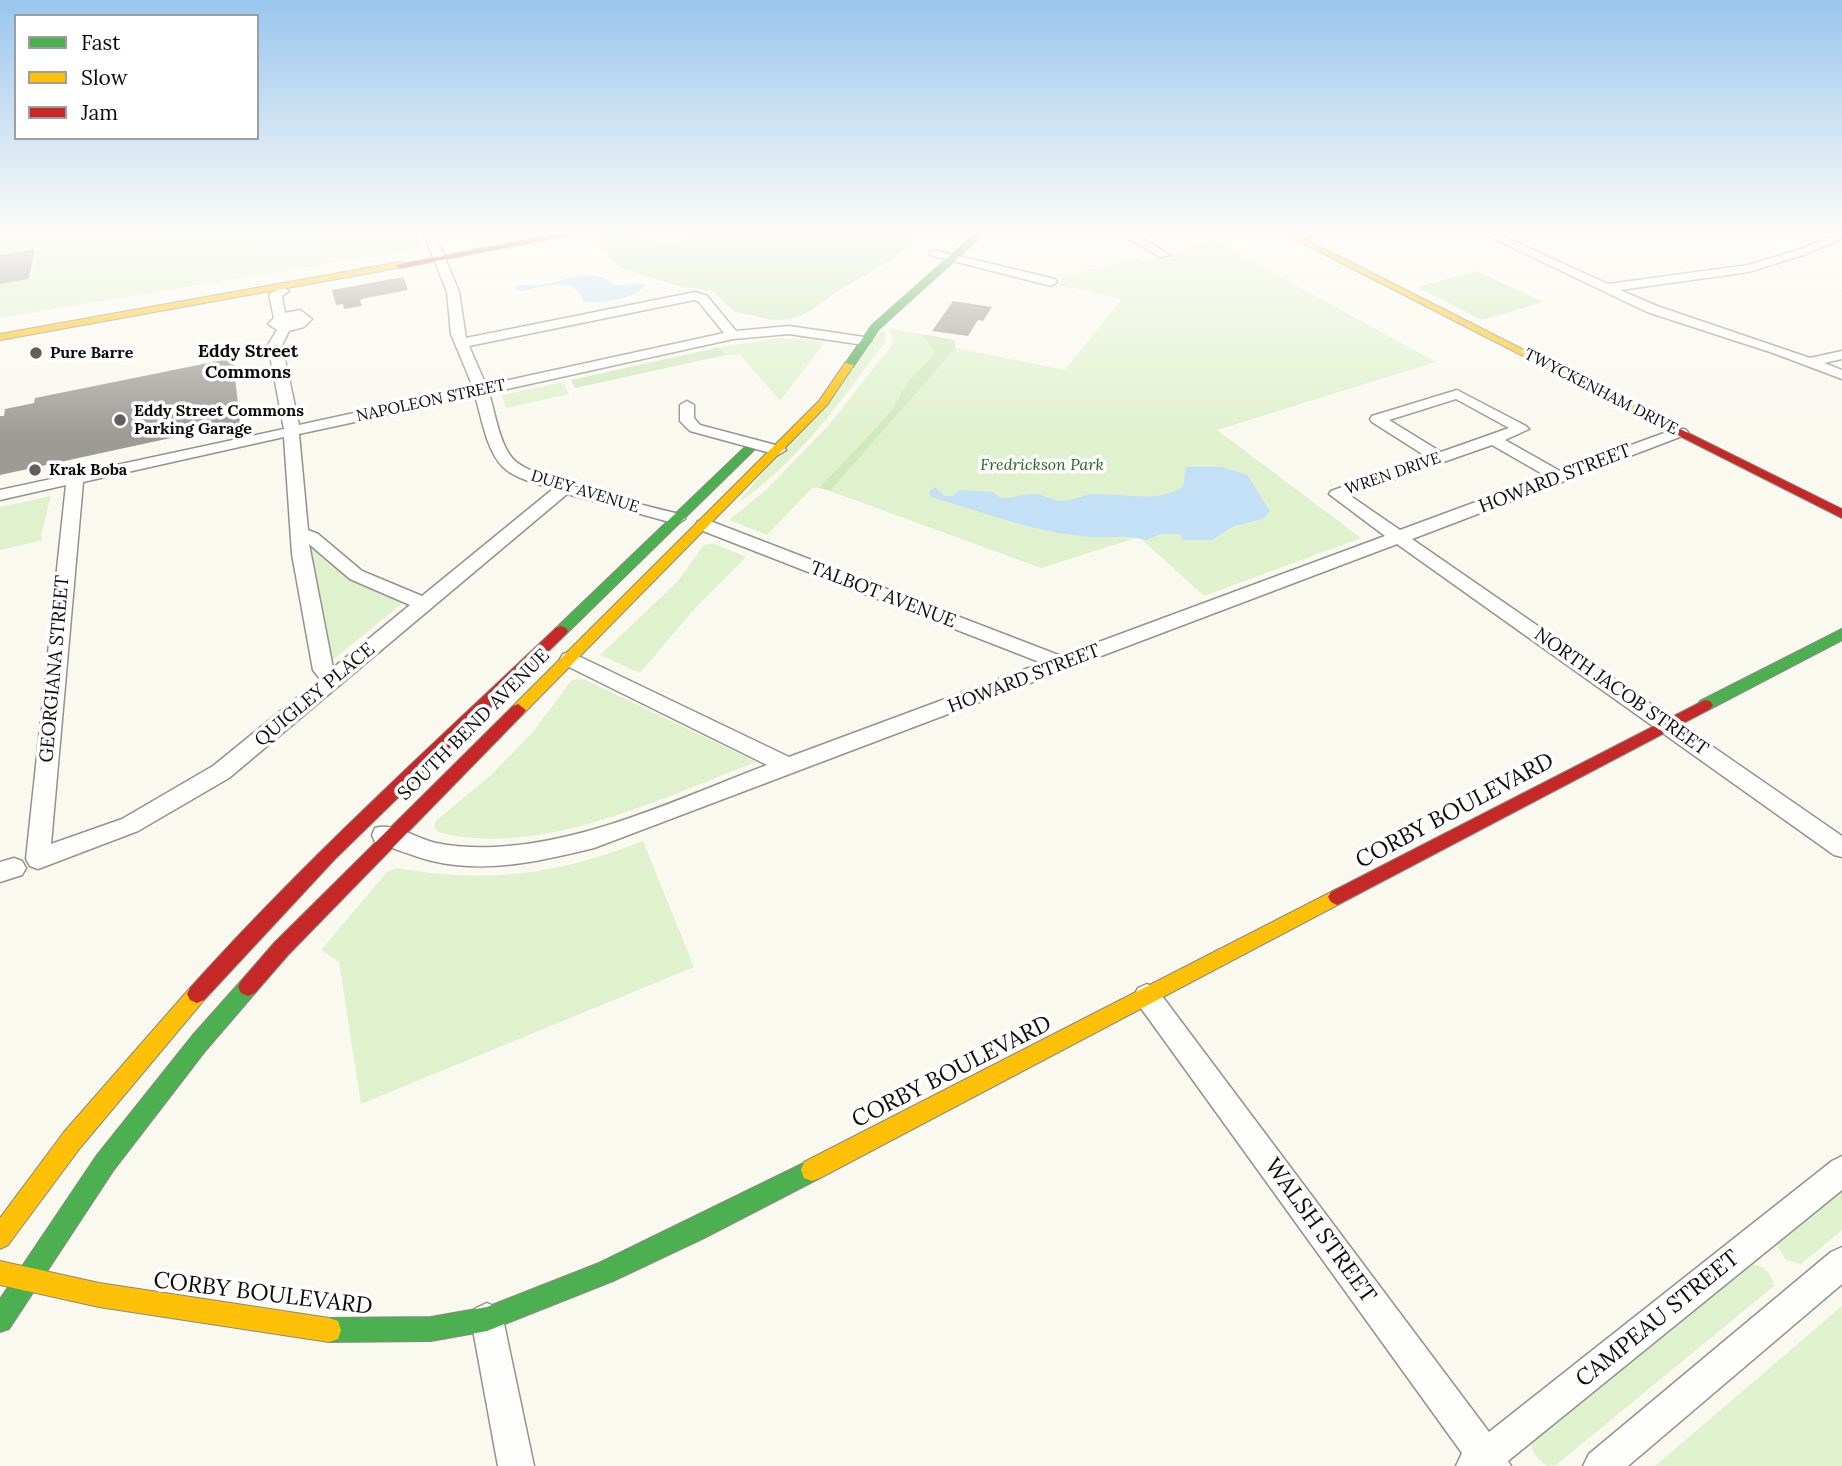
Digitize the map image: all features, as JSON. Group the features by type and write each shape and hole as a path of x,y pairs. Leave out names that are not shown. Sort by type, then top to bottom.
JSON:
{"main road":[{"path":"0,330 176,300"},
{"path":"0,337 216,300"},
{"name":"SOUTH BEND AVENUE","path":"0,1320 105,1163 199,1043 281,950 823,403 864,341 903,300"},
{"name":"TWYCKENHAM DRIVE","path":"1420,300 1842,514"},
{"path":"833,351 855,323"},
{"name":"SOUTH BEND AVENUE","path":"0,1237 72,1140 230,956 358,828 772,427"},
{"name":"CORBY BOULEVARD","path":"29,1278 99,1295 341,1332 431,1329 487,1319 605,1273 696,1230 1842,634"},
{"path":"0,1273 29,1278"}],"street":[{"path":"277,300 282,323 275,345 292,432 293,478 301,554 323,670 334,680"},
{"path":"282,323 298,325 306,319 305,316 296,314 293,300"},
{"name":"DUEY AVENUE","path":"454,300 461,343 481,390 499,449 508,463 520,471 564,488 677,519"},
{"path":"461,343 673,300"},
{"path":"704,300 733,335"},
{"path":"1634,300 1670,316 1842,375"},
{"name":"NAPOLEON STREET","path":"0,495 733,335 789,330 864,341"},
{"path":"1810,362 1842,355"},
{"name":"WREN DRIVE","path":"1399,538 1337,494 1493,439 1521,429 1457,394 1377,419 1439,458"},
{"path":"687,405 686,419 688,424 695,428 778,450"},
{"name":"HOWARD STREET","path":"358,828 435,852 490,857 540,852 630,827 1680,432"},
{"path":"1493,439 1559,477"},
{"name":"GEORGIANA STREET","path":"38,859 75,479"},
{"name":"QUIGLEY PLACE","path":"38,859 130,825 200,786 253,747 564,488"},
{"name":"TALBOT AVENUE","path":"704,525 1062,664"},
{"path":"300,533 312,538 355,575 424,604"},
{"name":"NORTH JACOB STREET","path":"1399,538 1842,848"},
{"path":"570,659 790,767"},
{"name":"WALSH STREET","path":"1147,996 1484,1463"},
{"name":"CAMPEAU STREET","path":"1484,1463 1842,1171"},
{"path":"1601,1466 1842,1263"},
{"path":"487,1319 516,1466"}],"green space":[{"path":"0,300 106,300 0,318"},
{"path":"723,300 824,300 796,317 781,320 735,312"},
{"name":"Fredrickson Park","path":"1121,300 1324,300 1436,362 1217,430 1361,538 1204,596 1139,537 1041,568 830,491 956,348 1065,370"},
{"path":"1443,300 1543,302 1482,320"},
{"path":"888,328 922,334 936,353 906,384 894,407 819,488 812,488 767,535 729,520 765,491 828,426 891,346 893,336"},
{"path":"881,330 886,334 884,343 835,408 779,470 738,503"},
{"path":"922,334 954,340 956,348 830,491 819,488 894,407 906,384 935,353"},
{"path":"778,338 818,340 823,345 780,401 740,355 726,355 720,347"},
{"path":"720,347 726,355 575,388 571,380"},
{"path":"563,382 569,394 506,408 502,395"},
{"path":"51,496 41,535 43,540 0,550 0,507"},
{"path":"713,543 746,557 696,607 640,673 600,655 678,581 704,545"},
{"path":"315,549 349,576 405,601 329,663 310,551"},
{"path":"572,680 586,680 756,762 641,807 558,831 517,838 477,838 438,832 434,827 436,821 492,774 533,732"},
{"path":"643,841 694,967 361,1104 339,962 321,950 387,872 396,868 461,875 521,873 581,862"},
{"path":"1842,1189 1842,1230 1801,1264 1786,1260 1777,1246 1778,1241"},
{"path":"1750,1264 1766,1270 1774,1286 1556,1465 1547,1466 1537,1457 1531,1438"},
{"path":"1842,1306 1842,1466 1655,1466"}],"water":[{"path":"1186,467 1222,467 1247,475 1270,511 1263,519 1234,526 1212,540 1183,540 1180,534 1161,534 1146,540 1131,537 1089,537 1022,525 931,497 929,493 934,487 945,496 952,496 960,490 993,492 1000,498 1036,494 1059,501 1093,494 1162,495 1183,487"}],"building":[{"path":"335,300 360,300 362,306 344,309 343,304 336,305"},
{"path":"953,301 992,307 983,321 978,320 968,336 932,331"},
{"name":"Eddy Street Commons Parking Garage","path":"233,358 240,423 0,475 0,416 4,416 5,409 34,403 35,398"}],"traffic: fast":[{"path":"849,365 875,327 905,300"},
{"path":"561,631 748,450"},
{"path":"1705,705 1842,634"},
{"path":"0,1320 105,1163 199,1043 248,987"},
{"path":"329,1330 431,1329 487,1319 605,1273 812,1170"}],"traffic: slow":[{"path":"0,337 203,300"},
{"path":"1420,300 1664,424"},
{"path":"518,710 823,403 849,365"},
{"path":"812,1170 1337,897"},
{"path":"0,1237 72,1140 197,994"},
{"path":"0,1273 99,1295 329,1330"}],"traffic: jam":[{"path":"1664,424 1842,514"},
{"path":"197,994 239,946 329,854 561,631"},
{"path":"1337,897 1705,705"},
{"path":"248,987 281,949 518,710"}],"place":[{"name":"Pure Barre","path":"36,353"},
{"name":"Eddy Street Commons Parking Garage","path":"120,420"},
{"name":"Krak Boba","path":"35,470"}],"district":[{"name":"Eddy Street Commons","path":"248,362"}]}
